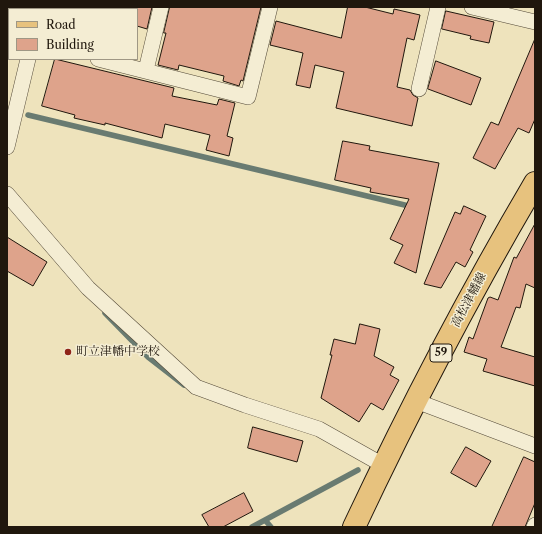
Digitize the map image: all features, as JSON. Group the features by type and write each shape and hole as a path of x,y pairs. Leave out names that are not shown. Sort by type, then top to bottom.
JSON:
{"main road":[{"name":"高松津幡線","path":"354,527 383,464 416,401 499,245 535,183"}],"street":[{"path":"146,70 161,7"},
{"path":"102,60 248,97 270,7"},
{"path":"419,89 438,7"},
{"path":"472,7 535,22"},
{"path":"7,147 28,60"},
{"path":"7,194 88,288 196,386 245,405 319,429 383,464"},
{"path":"416,401 535,446"}],"building":[{"path":"152,7 147,29 138,26 137,8"},
{"path":"170,7 261,7 243,81 241,80 239,86 223,81 224,76 179,65 178,70 158,65 166,33 164,33"},
{"path":"348,7 365,7 393,14 394,9 420,15 414,40 407,38 397,87 410,90 413,95 418,98 412,126 336,108 344,72 315,65 310,88 296,85 303,53 270,45 276,21 341,38"},
{"path":"446,11 494,22 489,43 470,39 471,36 442,29"},
{"path":"535,39 535,119 529,133 518,128 495,169 473,158 491,122 498,125"},
{"path":"55,60 59,60 174,88 172,96 217,105 219,99 235,103 227,136 233,138 229,156 206,150 210,135 165,124 162,138 105,123 105,125 74,118 75,115 42,106"},
{"path":"436,61 481,78 471,105 428,89"},
{"path":"343,141 370,146 369,150 439,163 416,273 394,263 403,245 390,239 409,199 370,192 371,188 335,180"},
{"path":"464,206 486,216 470,250 473,252 465,267 456,262 441,288 424,284 455,212 460,214"},
{"path":"535,224 535,288 526,284 520,308 516,307 501,347 535,357 535,386 483,371 487,359 464,352 469,337 473,339 488,298 490,297 498,300 514,257 516,258"},
{"path":"7,237 47,262 33,286 7,271"},
{"path":"360,324 380,329 374,356 394,367 390,375 399,380 383,410 371,403 359,422 321,398 332,355 330,355 334,339 355,344"},
{"path":"253,427 303,441 297,462 248,448"},
{"path":"466,447 491,461 476,487 451,473"},
{"path":"524,457 535,462 535,503 525,527 492,527"},
{"path":"244,493 253,511 223,527 209,527 202,515"}],"waterway":[{"path":"28,115 413,207"},
{"path":"105,313 148,357 184,385"},
{"path":"252,527 358,470"},
{"path":"265,520 271,527"}],"place":[{"name":"町立津幡中学校","path":"68,352"}]}
